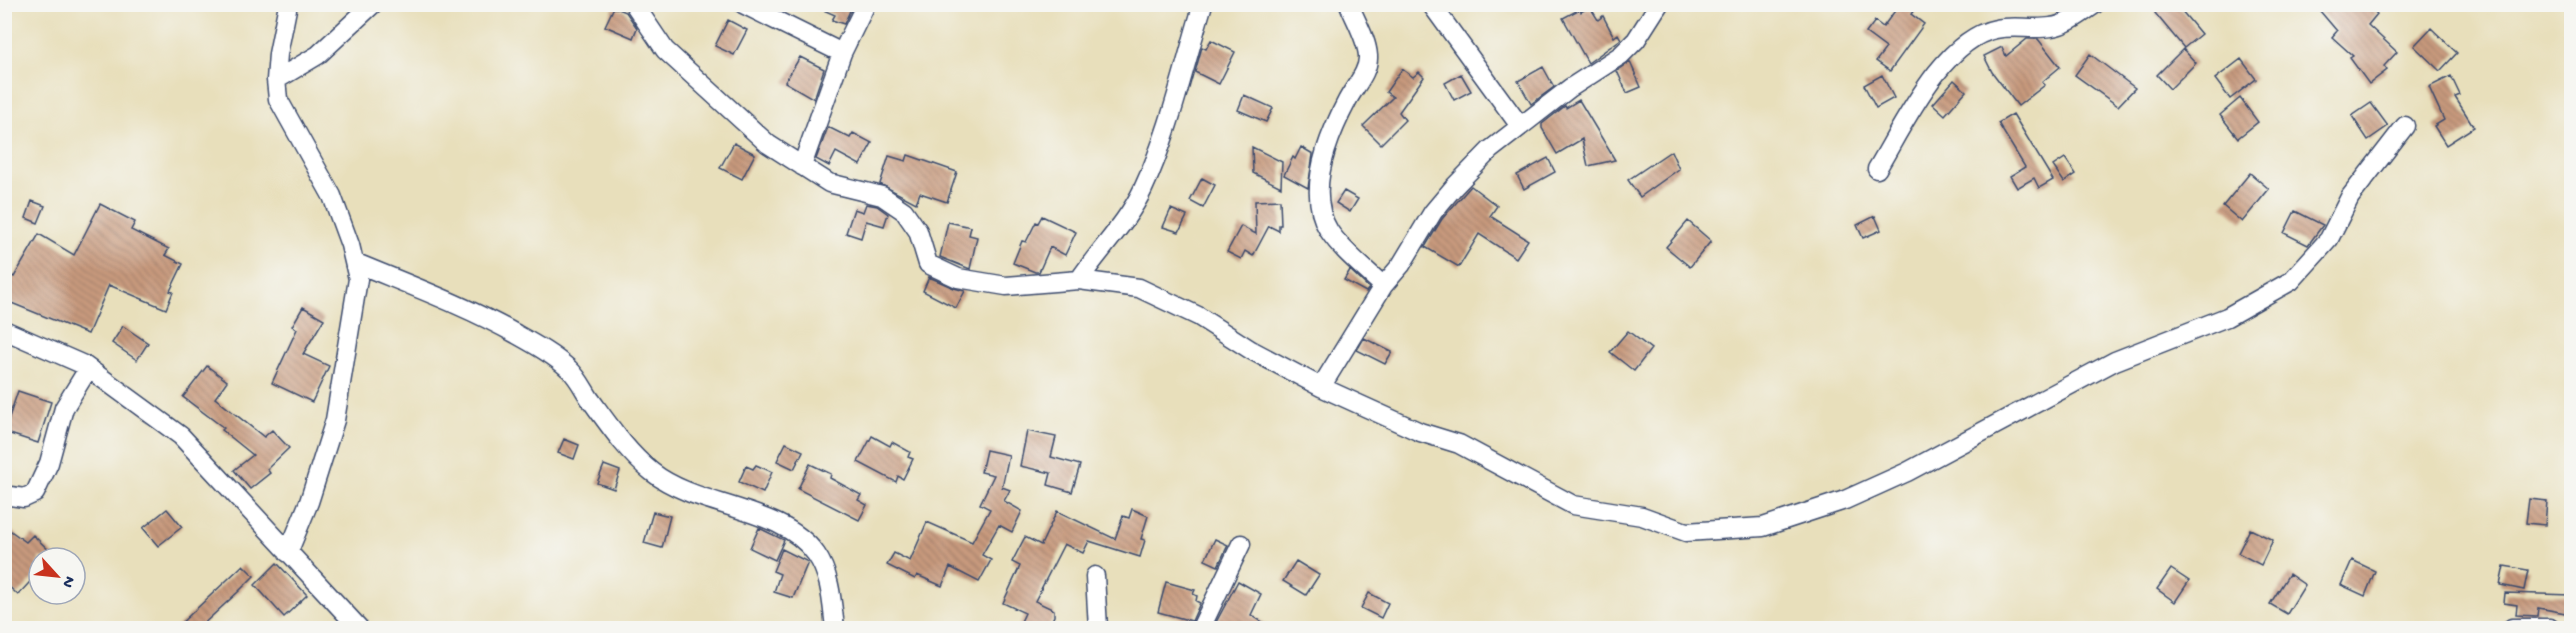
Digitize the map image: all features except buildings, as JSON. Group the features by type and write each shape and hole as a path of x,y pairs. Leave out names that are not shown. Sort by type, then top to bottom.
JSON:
{"street":[{"path":"288,4 278,54 276,80 278,99 332,196 358,279 335,420 309,502 288,553"},
{"path":"276,80 318,55 373,4"},
{"path":"634,4 665,50 768,144 829,183 882,196 904,212 918,231 928,264 958,278 1006,286 1079,279 1139,288 1198,316 1251,350 1321,387 1420,432 1459,444 1573,505 1642,516 1686,532 1763,527 1845,500 1907,472 2115,361 2227,317 2291,281 2329,239 2350,197 2405,126"},
{"path":"802,166 842,53 866,4"},
{"path":"1079,279 1126,219 1143,189 1203,4"},
{"path":"1349,4 1368,56 1366,68 1336,122 1328,143 1319,184 1318,206 1330,232 1383,286"},
{"path":"1431,4 1520,126"},
{"path":"1321,387 1383,286 1401,265 1433,212 1454,187 1490,150 1520,126 1570,88 1621,55 1636,40 1659,4"},
{"path":"2066,4 2092,7"},
{"path":"752,7 842,53"},
{"path":"1877,169 1929,81 1951,55 1978,36 1994,29 2054,27 2092,7"},
{"path":"354,262 441,296 490,319 540,347 570,370 615,433 636,458 653,473 676,487 708,501 756,514 790,530 816,554 830,585 835,628"},
{"path":"4,330 88,369 181,436 359,628"},
{"path":"4,495 24,498 35,493 50,463 64,408 88,369"},
{"path":"1201,628 1241,544"},
{"path":"1095,576 1098,628"},
{"path":"2511,628 2550,628"}]}
